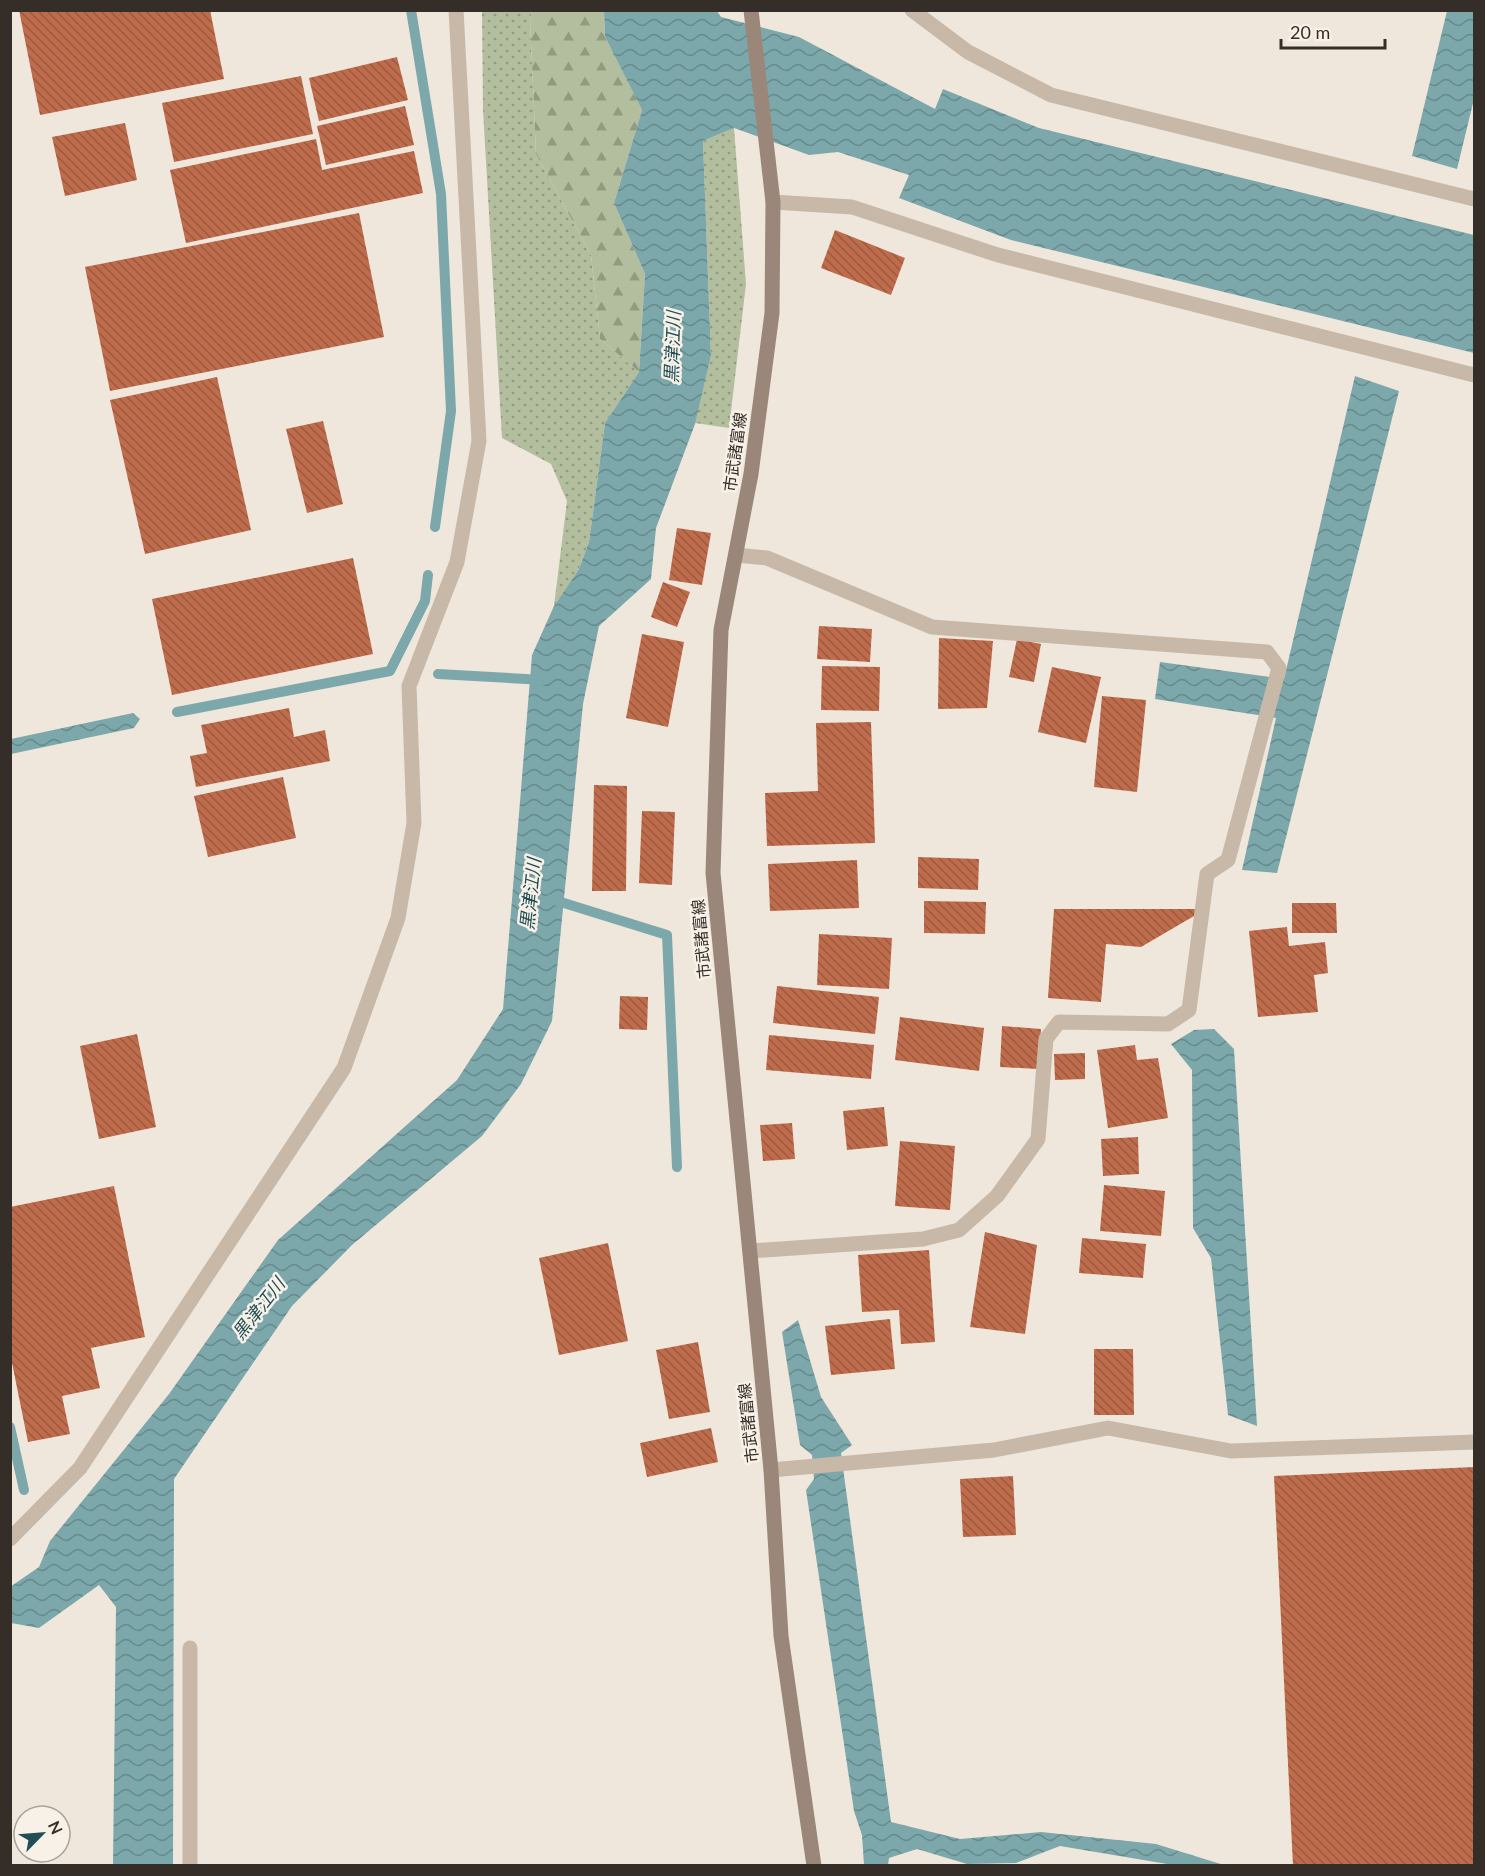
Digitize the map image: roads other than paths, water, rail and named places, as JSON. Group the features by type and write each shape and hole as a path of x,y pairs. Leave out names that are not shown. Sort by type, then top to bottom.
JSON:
{"main road":[{"name":"市武諸富線","path":"750,10 773,202 772,313 751,474 721,630 713,873 771,1470 781,1636 814,1866"}],"street":[{"path":"10,1539 80,1468 344,1068 398,918 414,823 409,686 457,562 479,441 456,10"},
{"path":"912,10 968,52 1051,95 1474,199"},
{"path":"773,202 852,207 998,255 1474,375"},
{"path":"736,555 766,558 932,627 1267,652 1279,668 1228,860 1207,874 1189,1010 1168,1024 1059,1022 1046,1039 1038,1139 997,1196 959,1230 922,1239 750,1251"},
{"path":"771,1470 994,1450 1108,1428 1231,1451 1474,1442"},
{"path":"190,1648 190,1866"}],"water":[{"name":"黒津江川","path":"604,11 717,11 721,17 799,37 935,109 943,89 1039,128 1474,235 1474,353 1011,240 899,198 909,175 838,152 809,155 734,128 703,141 711,356 695,424 656,528 651,579 599,626 583,704 552,1021 521,1084 482,1136 352,1245 292,1306 174,1479 173,1865 113,1865 116,1607 99,1585 39,1628 11,1623 10,1587 39,1567 50,1541 169,1394 278,1240 457,1080 503,1009 532,655 554,606 579,569 589,542 605,423 639,372 645,274 614,203 642,110 605,37"},
{"path":"1447,11 1474,11 1474,99 1457,169 1412,156"},
{"path":"1355,376 1399,391 1277,873 1242,870 1276,718 1155,699 1160,662 1284,679"},
{"path":"133,713 140,719 134,728 11,754 11,739"},
{"path":"1214,1029 1234,1049 1257,1426 1228,1415 1211,1258 1193,1228 1192,1070 1171,1044 1194,1030"},
{"path":"798,1320 821,1397 852,1445 841,1453 891,1822 960,1839 1041,1832 1156,1844 1224,1865 1173,1865 1060,1846 1016,1863 967,1864 917,1849 889,1858 888,1865 864,1865 862,1835 854,1811 806,1490 814,1479 812,1455 800,1445 782,1332"}],"waterway":[{"path":"411,10 441,194 451,411 435,527"},
{"path":"177,712 390,671 425,601 428,575"},
{"path":"438,674 543,680"},
{"path":"551,899 667,935 677,1167"},
{"path":"10,1427 24,1490"}]}
